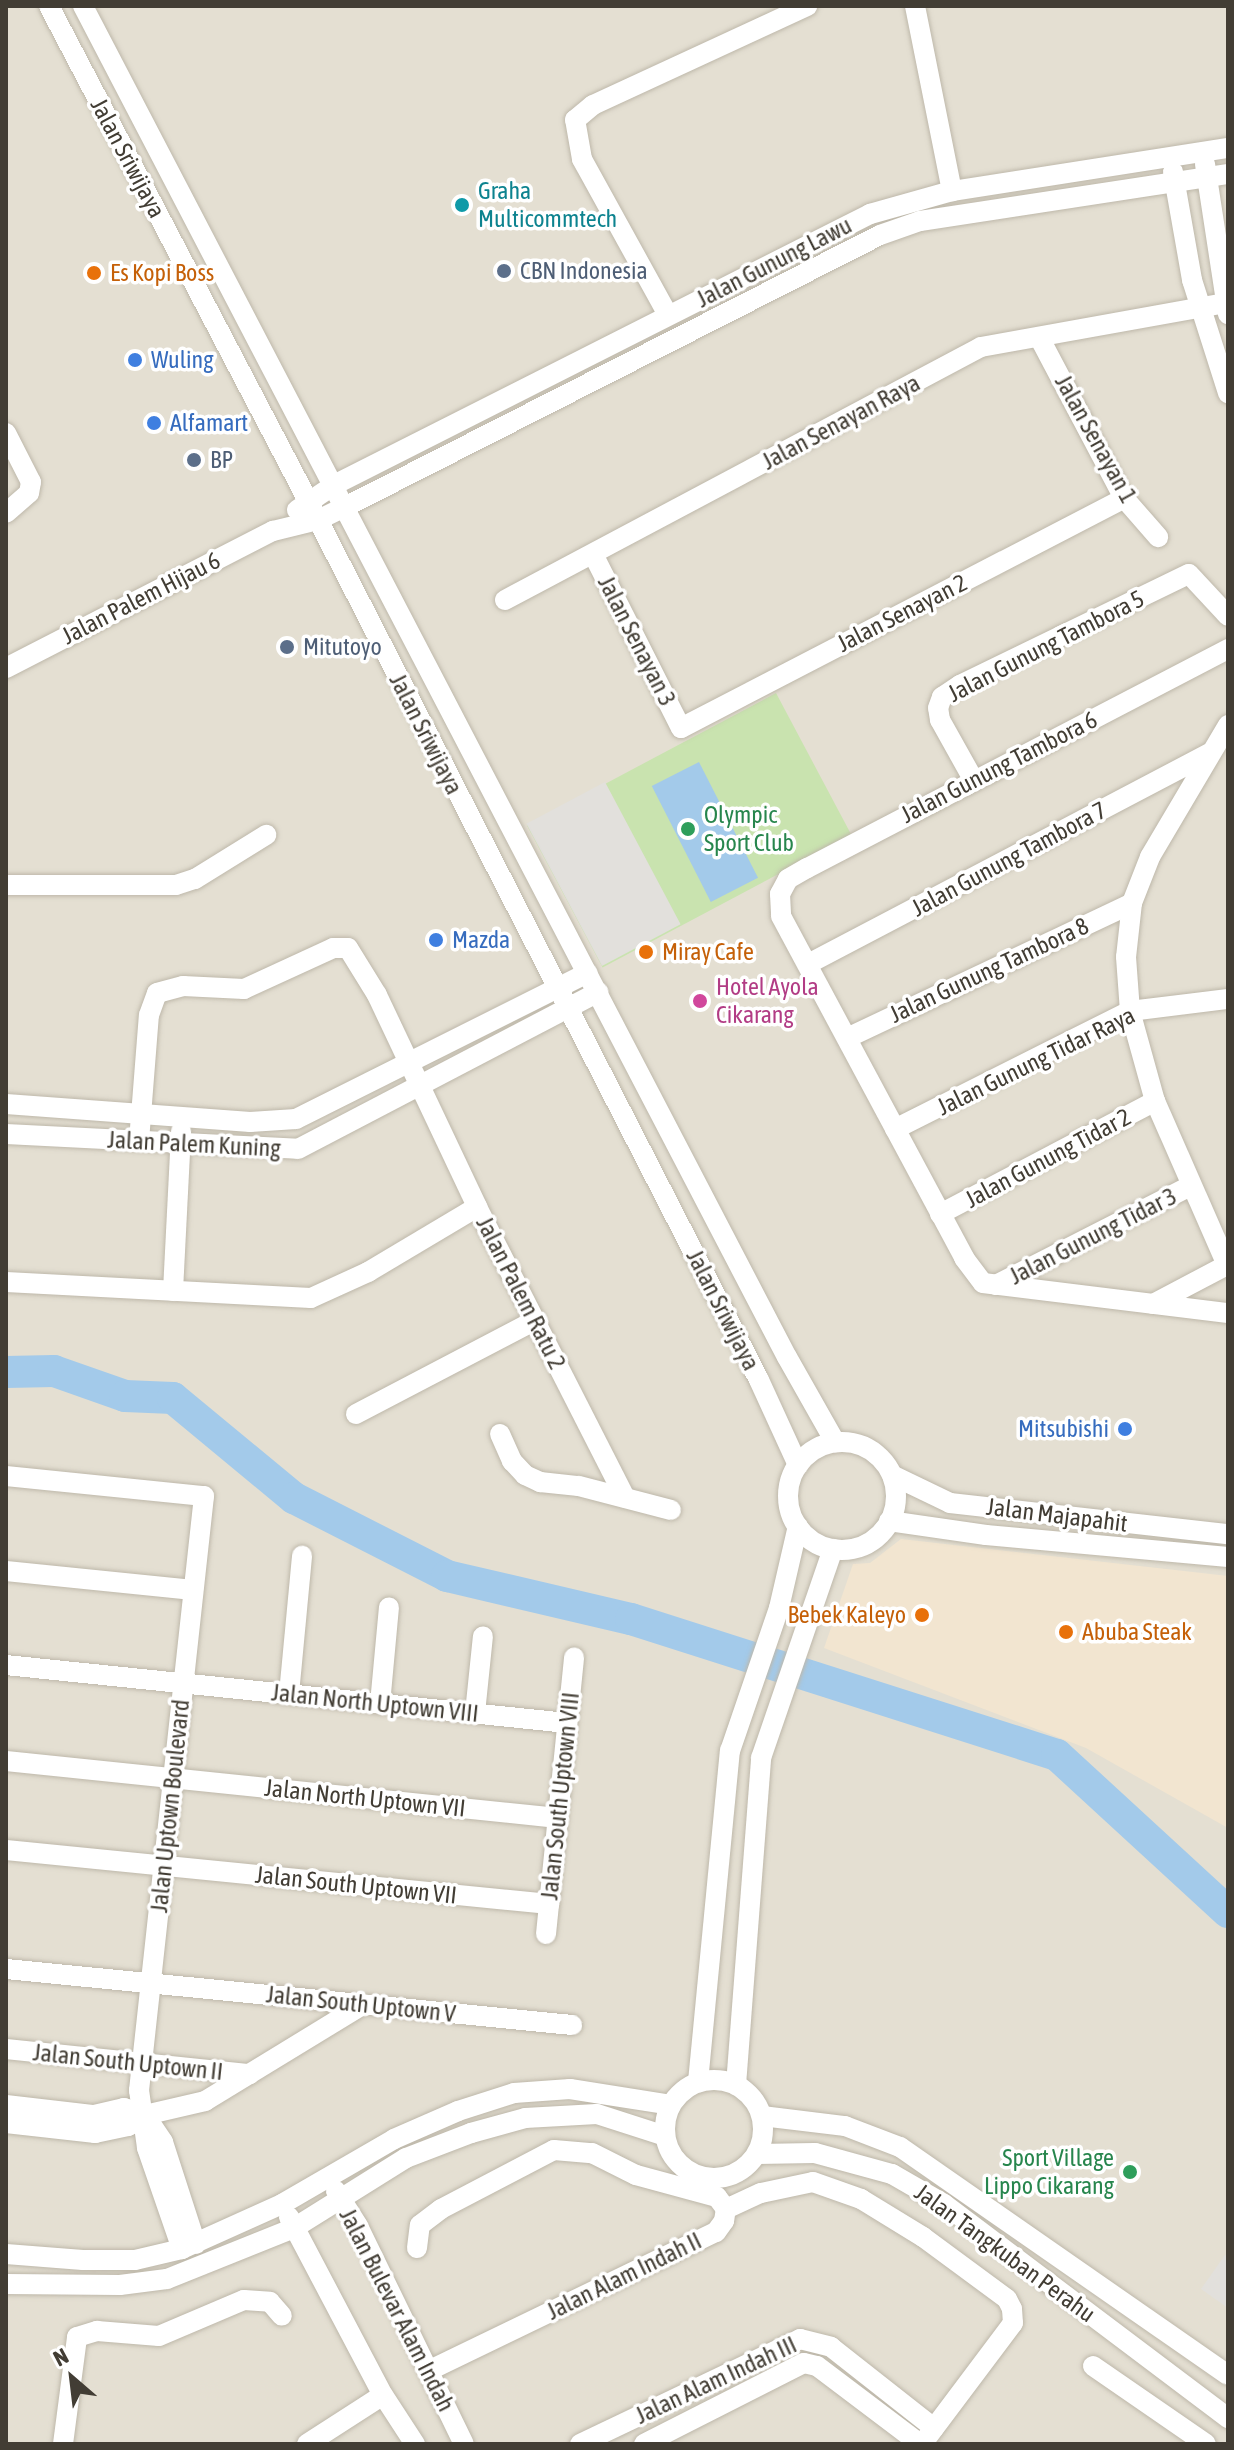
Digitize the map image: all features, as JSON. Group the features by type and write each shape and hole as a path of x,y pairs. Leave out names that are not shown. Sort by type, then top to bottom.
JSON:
{"street":[{"name":"Jalan Sriwijaya","path":"49,6 318,520 759,1380 798,1465"},
{"name":"Jalan Sriwijaya","path":"83,6 835,1442"},
{"path":"668,315 582,159 575,120 593,105 807,6"},
{"path":"915,6 952,191"},
{"name":"Jalan Gunung Lawu","path":"276,529 306,500 334,485 870,214 952,191 1228,148"},
{"path":"1203,152 1227,310"},
{"path":"1170,156 1200,310 1228,393"},
{"name":"Jalan Gunung Lawu","path":"276,529 318,520 345,507 880,235 920,221 1228,174"},
{"name":"Jalan Senayan Raya","path":"505,600 981,347 1200,310 1227,310"},
{"name":"Jalan Senayan 1","path":"1039,337 1124,498 1158,537"},
{"path":"6,433 31,482 29,493 6,513"},
{"name":"Jalan Senayan 2","path":"681,728 1124,498"},
{"name":"Jalan Palem Hijau 6","path":"6,668 276,529"},
{"name":"Jalan Senayan 3","path":"593,554 681,728"},
{"name":"Jalan Gunung Tambora 5","path":"973,779 940,720 938,702 942,697 1005,662 1189,574 1228,616"},
{"name":"Jalan Gunung Tambora 6","path":"808,964 781,916 780,894 788,879 973,779 1228,649"},
{"path":"1153,1304 1228,1266 1155,1101 1130,1011 1126,957 1132,903 1150,857 1228,725"},
{"name":"Jalan Gunung Tambora 7","path":"808,964 1210,753"},
{"path":"6,885 176,885 195,879 266,835"},
{"name":"Jalan Gunung Tambora 8","path":"847,1038 1132,903"},
{"name":"Jalan Palem Ratu 2","path":"140,1114 149,1015 152,1001 162,989 183,986 244,989 343,946 353,953 377,995 477,1207 625,1497"},
{"path":"808,964 940,1214 975,1276 983,1283 1228,1313"},
{"name":"Jalan Palem Kuning","path":"6,1104 250,1122 296,1119 557,989 593,982"},
{"name":"Jalan Palem Kuning","path":"6,1134 298,1149 567,1008 593,982"},
{"name":"Jalan Gunung Tidar Raya","path":"895,1129 1130,1011 1228,999"},
{"name":"Jalan Gunung Tidar 2","path":"940,1214 1155,1101"},
{"path":"139,1141 140,1114"},
{"path":"173,1291 181,1118"},
{"name":"Jalan Gunung Tidar 3","path":"996,1285 1190,1186"},
{"path":"6,1282 311,1298 368,1272 477,1207"},
{"path":"356,1414 536,1320"},
{"path":"500,1434 512,1461 525,1475 556,1485 579,1486 671,1510"},
{"path":"835,1442 849,1442 875,1453 892,1475 896,1498 889,1521 871,1541 846,1549 833,1549 807,1537 798,1526 788,1495 798,1465 808,1454 835,1442"},
{"name":"Jalan Majapahit","path":"892,1475 950,1503 1228,1534"},
{"name":"Jalan Uptown Boulevard","path":"6,1476 204,1496 139,2090 145,2115"},
{"name":"Jalan Majapahit","path":"889,1521 986,1535 1228,1557"},
{"path":"698,2082 730,1751 779,1608 798,1526"},
{"path":"736,2085 761,1758 833,1549"},
{"path":"289,1694 302,1556"},
{"path":"6,1571 193,1590"},
{"path":"380,1704 389,1607"},
{"path":"475,1713 483,1636"},
{"name":"Jalan South Uptown VIII","path":"546,1934 574,1657"},
{"name":"Jalan North Uptown VIII","path":"6,1665 567,1723"},
{"name":"Jalan North Uptown VII","path":"6,1761 558,1818"},
{"name":"Jalan South Uptown VII","path":"6,1850 549,1904"},
{"name":"Jalan South Uptown V","path":"6,1969 572,2025"},
{"path":"6,2123 95,2133 128,2126 145,2115 205,2101 364,2004"},
{"name":"Jalan South Uptown II","path":"6,2049 250,2074"},
{"path":"717,2080 736,2085 756,2103 762,2116 762,2142 757,2154 734,2174 704,2177 678,2163 665,2136 671,2105 678,2095 698,2082 717,2080"},
{"path":"6,2254 83,2260 135,2260 189,2246 282,2204 394,2139 458,2111 514,2093 570,2089 671,2105"},
{"path":"6,2105 94,2115 124,2108 145,2115 163,2142 189,2246"},
{"path":"6,2284 120,2285 167,2279 294,2228 406,2158 471,2133 525,2118 597,2114 665,2136"},
{"name":"Jalan Tangkuban Perahu","path":"762,2116 845,2126 900,2147 1228,2375"},
{"path":"417,2248 420,2225 441,2209 554,2150 592,2153 636,2175 717,2197 726,2209"},
{"name":"Jalan Tangkuban Perahu","path":"757,2154 815,2153 892,2174 944,2204 1228,2418"},
{"name":"Jalan Bulevar Alam Indah","path":"324,2181 342,2199 358,2226 464,2444"},
{"name":"Jalan Alam Indah II","path":"428,2371 716,2232 724,2221 726,2209 761,2193 813,2182 861,2199 923,2237 1007,2299 1012,2309 1013,2323 925,2439"},
{"path":"282,2204 383,2395 415,2444"},
{"path":"63,2444 77,2337 97,2331 159,2336 244,2300 270,2302 282,2316"},
{"name":"Jalan Alam Indah III","path":"804,2363 809,2339"},
{"name":"Jalan Alam Indah III","path":"580,2444 790,2342 809,2339 831,2347 925,2439"},
{"name":"Jalan Alam Indah III","path":"644,2444 804,2363 817,2366 925,2439"},
{"path":"1093,2366 1206,2444"},
{"path":"307,2444 383,2395"}],"shaded area":[{"path":"6,6 1228,6 1228,2444 6,2444"},
{"path":"605,782 681,924 602,966 526,824"},
{"path":"901,1539 1228,1576 1228,1828 1086,1748 824,1648 853,1564 870,1563"},
{"path":"1225,2255 1228,2257 1228,2308 1201,2289"}],"green space":[{"name":"Olympic Sport Club","path":"776,693 852,835 603,968 527,825"}],"water":[{"path":"699,762 758,878 711,902 652,786"}],"waterway":[{"path":"6,1372 54,1371 125,1396 173,1398 294,1498 447,1576 631,1619 1057,1755 1228,1912"}],"place":[{"name":"Graha Multicommtech","path":"462,205"},
{"name":"CBN Indonesia","path":"504,271"},
{"name":"Es Kopi Boss","path":"94,273"},
{"name":"Wuling","path":"135,360"},
{"name":"Alfamart","path":"154,423"},
{"name":"BP","path":"194,460"},
{"name":"Mitutoyo","path":"287,647"},
{"name":"Olympic Sport Club","path":"688,829"},
{"name":"Mazda","path":"436,940"},
{"name":"Miray Cafe","path":"646,952"},
{"name":"Hotel Ayola Cikarang","path":"700,1001"},
{"name":"Mitsubishi","path":"1125,1429"},
{"name":"Bebek Kaleyo","path":"922,1615"},
{"name":"Abuba Steak","path":"1066,1632"},
{"name":"Sport Village Lippo Cikarang","path":"1130,2172"}]}
